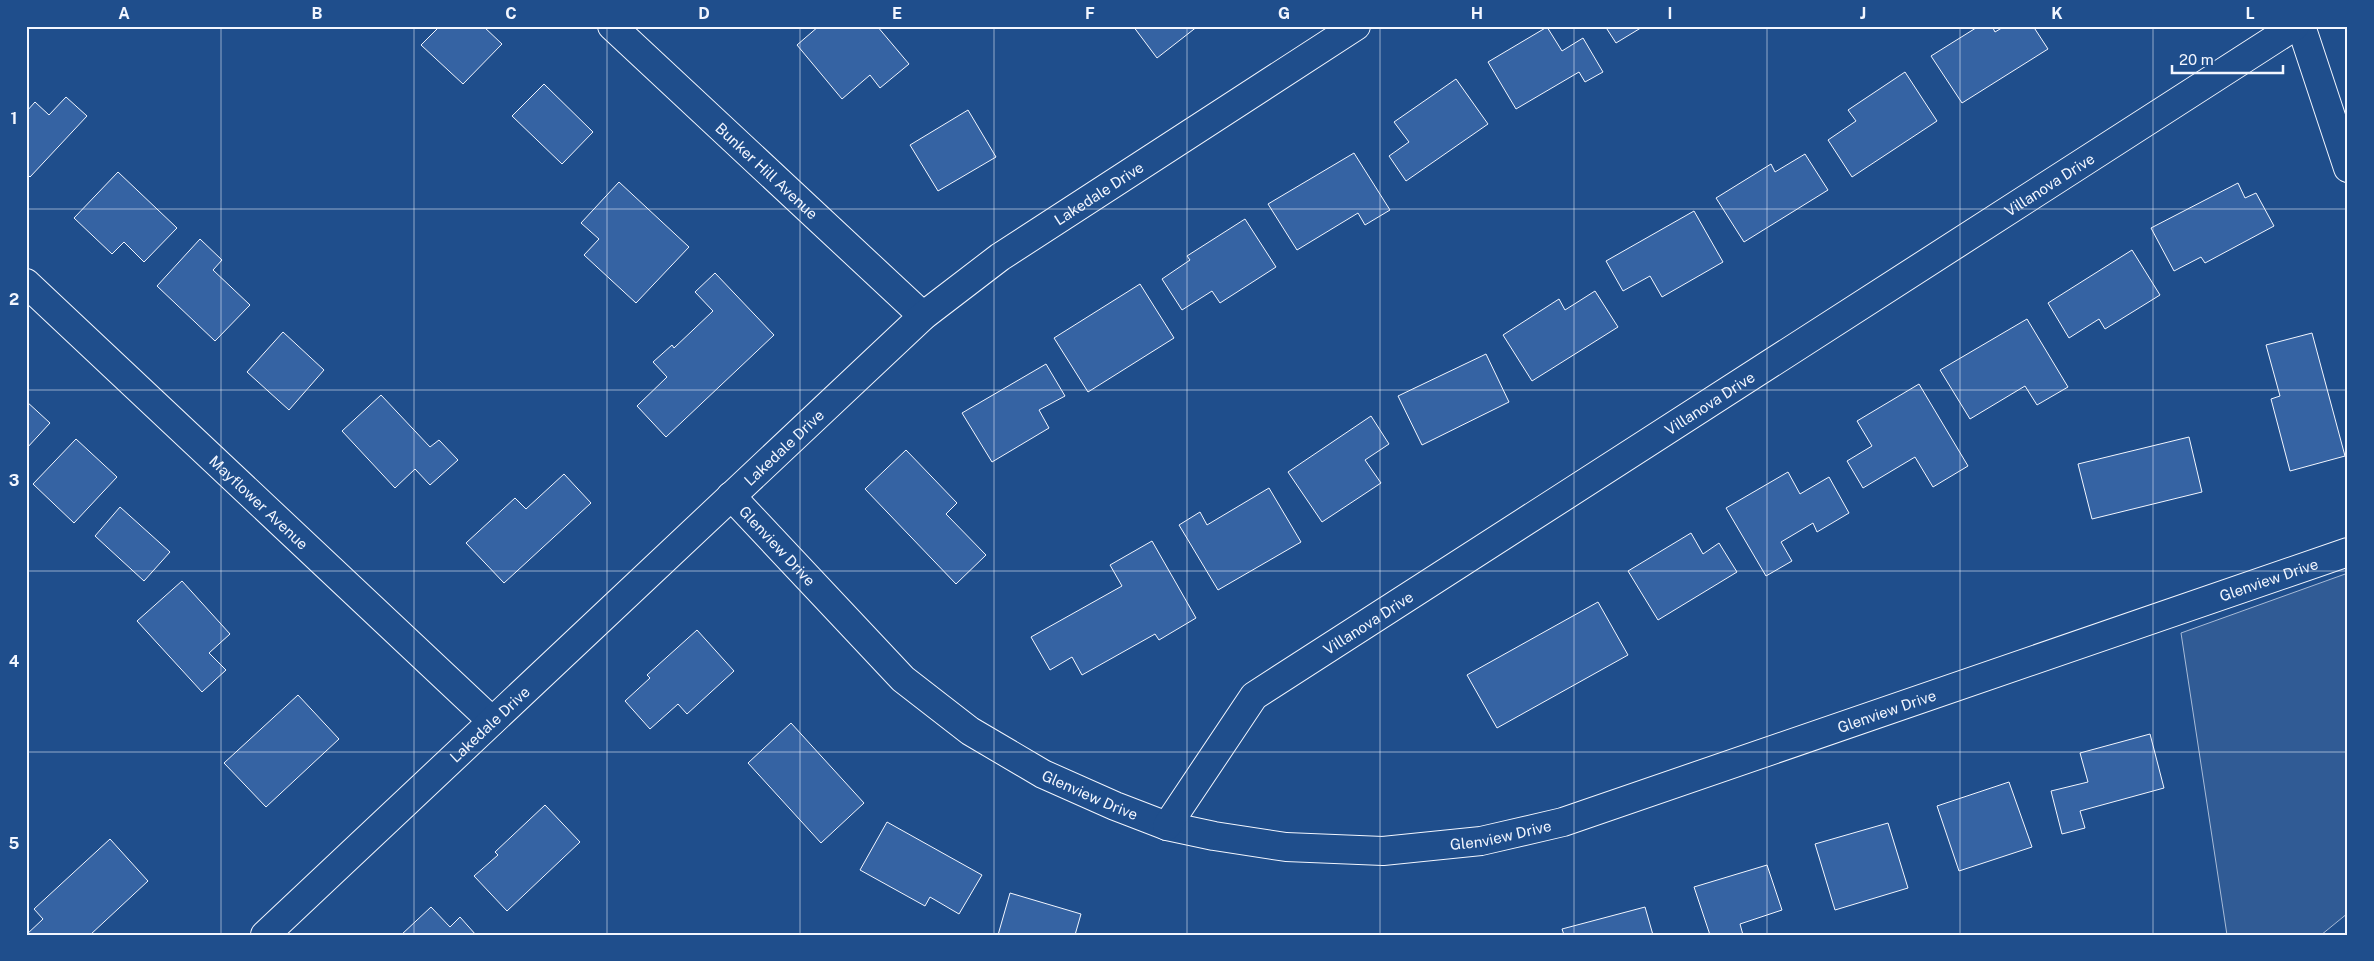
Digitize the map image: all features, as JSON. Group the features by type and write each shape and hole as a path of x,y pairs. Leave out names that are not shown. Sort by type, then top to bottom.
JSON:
{"street":[{"name":"Bunker Hill Avenue","path":"612,26 923,316"},
{"name":"Lakedale Drive","path":"265,935 923,316 1000,257 1356,26"},
{"name":"Villanova Drive","path":"1167,826 1254,696 2295,26"},
{"path":"2301,26 2348,168"},
{"name":"Mayflower Avenue","path":"26,283 492,721"},
{"name":"Glenview Drive","path":"730,496 903,679 970,731 1043,774 1167,826 1286,848 1384,851 1480,841 1563,822 2348,552"}],"shaded area":[{"path":"2348,573 2348,913 2321,935 2227,935 2181,633"}],"building":[{"path":"440,26 483,26 502,44 463,84 421,45"},
{"path":"819,26 877,26 909,64 880,88 870,75 842,99 797,45"},
{"path":"1133,26 1198,26 1157,58"},
{"path":"1605,26 1644,26 1616,43"},
{"path":"1979,26 1992,26 1995,32 2005,26 2033,26 2048,49 1962,103 1931,56"},
{"path":"1547,27 1562,51 1583,38 1603,72 1585,82 1579,72 1516,109 1488,62"},
{"path":"1905,72 1937,121 1852,177 1828,140 1856,121 1848,110"},
{"path":"1456,79 1488,124 1406,181 1389,156 1409,142 1394,122"},
{"path":"544,84 593,132 562,164 512,116"},
{"path":"66,97 87,116 30,177 26,173 26,112 35,102 49,115"},
{"path":"968,110 996,157 938,191 910,145"},
{"path":"1354,153 1390,210 1365,225 1358,213 1297,250 1268,204"},
{"path":"1805,154 1828,190 1744,242 1716,198 1771,164 1775,172"},
{"path":"118,172 177,228 144,262 124,242 112,254 74,218"},
{"path":"619,182 689,247 636,303 584,255 599,239 581,223"},
{"path":"2238,183 2245,198 2256,193 2274,226 2205,263 2201,257 2174,271 2151,228"},
{"path":"1694,211 1723,262 1662,297 1650,276 1623,291 1606,261"},
{"path":"1245,219 1276,267 1220,303 1212,291 1182,310 1162,279 1190,260 1187,256"},
{"path":"200,239 222,260 213,270 250,305 215,341 157,286"},
{"path":"2132,250 2160,295 2105,329 2099,319 2069,338 2048,303"},
{"path":"715,273 774,335 666,437 637,406 667,377 653,362 672,345 674,348 713,311 695,292"},
{"path":"1140,284 1174,338 1088,392 1054,338"},
{"path":"1595,291 1618,327 1532,381 1503,335 1559,299 1565,310"},
{"path":"2027,319 2068,387 2037,405 2025,386 1970,419 1940,370"},
{"path":"283,332 324,370 289,410 247,372"},
{"path":"2312,333 2345,456 2290,471 2271,399 2280,396 2266,345"},
{"path":"1486,354 1509,402 1422,445 1398,396"},
{"path":"1046,364 1065,396 1039,410 1049,428 992,462 962,413"},
{"path":"1919,384 1968,466 1933,487 1915,457 1863,488 1847,461 1872,446 1857,421"},
{"path":"381,395 430,447 439,440 458,460 430,485 415,469 395,488 342,431"},
{"path":"26,401 50,423 26,449"},
{"path":"1371,416 1389,444 1365,460 1381,483 1322,522 1288,472"},
{"path":"2189,437 2202,492 2092,519 2078,464"},
{"path":"76,439 117,477 74,523 33,484"},
{"path":"906,450 957,503 946,514 986,555 956,584 865,489"},
{"path":"1788,472 1800,494 1829,477 1849,513 1817,532 1813,523 1781,542 1792,561 1766,576 1726,508"},
{"path":"564,474 591,503 504,583 466,543 515,498 526,509"},
{"path":"1269,488 1301,542 1218,590 1179,525 1200,512 1207,525"},
{"path":"120,507 170,552 144,581 95,536"},
{"path":"1691,533 1703,554 1719,543 1737,572 1658,620 1628,571"},
{"path":"1152,541 1196,618 1159,640 1155,634 1082,675 1072,657 1050,670 1031,637 1122,586 1110,565"},
{"path":"182,581 230,634 209,653 226,670 202,692 137,621"},
{"path":"1598,602 1628,655 1497,728 1467,675"},
{"path":"697,630 734,671 687,714 678,704 650,729 625,701 650,678 647,675"},
{"path":"298,695 339,739 266,807 224,763"},
{"path":"791,723 864,803 821,843 748,763"},
{"path":"2150,734 2164,788 2080,811 2085,828 2062,834 2051,791 2088,782 2080,753"},
{"path":"2009,782 2032,847 1959,871 1937,806"},
{"path":"545,805 580,842 507,911 474,876 498,855 495,852"},
{"path":"887,822 982,875 959,914 930,897 925,906 860,870"},
{"path":"1888,823 1908,888 1835,910 1815,844"},
{"path":"110,839 148,881 90,935 26,935 43,919 34,909"},
{"path":"1767,865 1782,910 1740,924 1743,935 1710,935 1694,887"},
{"path":"1010,893 1081,914 1075,935 998,935"},
{"path":"431,907 450,927 460,917 476,935 401,935"},
{"path":"1645,907 1653,935 1564,935 1562,929"}]}
